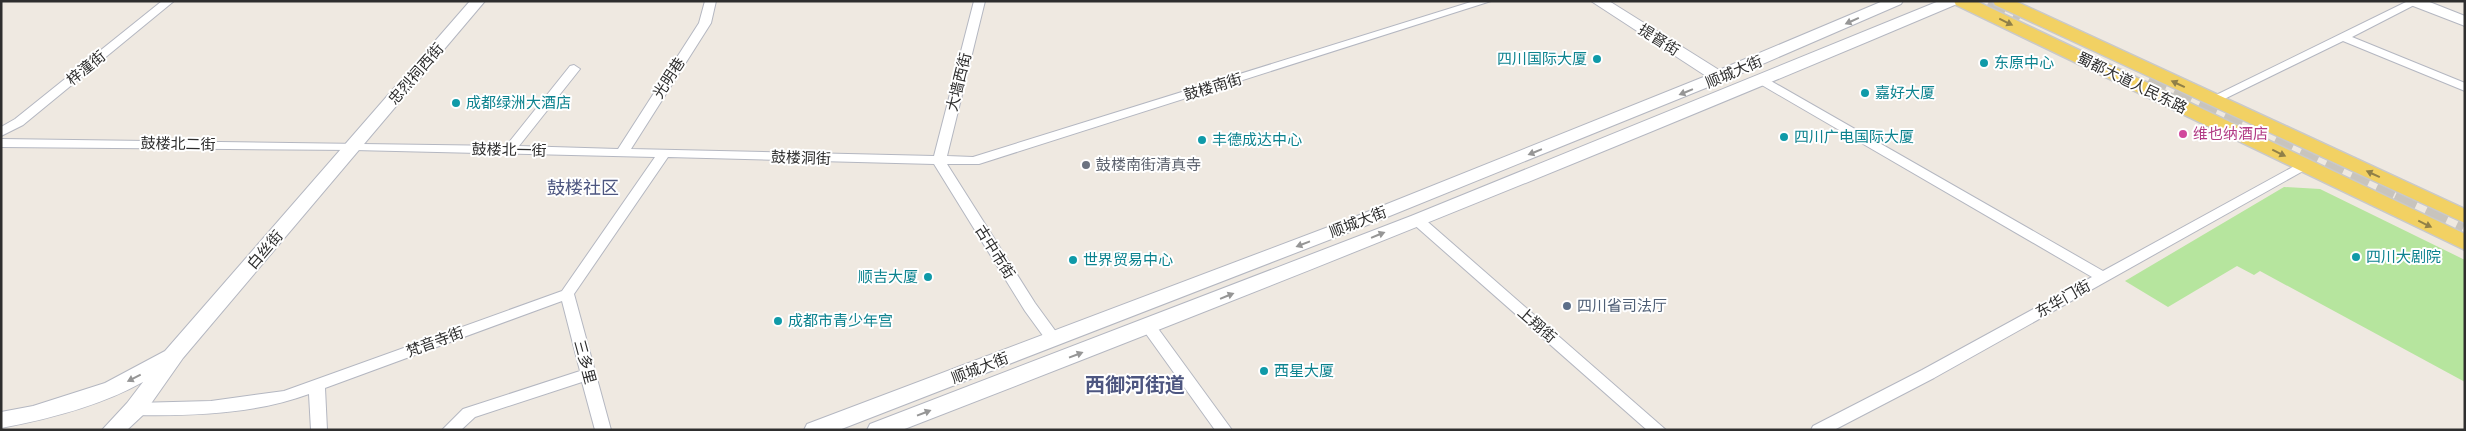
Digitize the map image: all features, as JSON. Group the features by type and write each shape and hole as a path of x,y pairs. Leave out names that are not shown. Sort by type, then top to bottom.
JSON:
{"main road":[{"name":"忠烈祠西街","path":"354,146 478,1"},
{"name":"提督街","path":"1598,1 1720,78"},
{"name":"顺城大街","path":"815,430 1367,219 1720,78 1896,1"},
{"name":"顺城大街","path":"878,430 1149,328 1416,219 1608,145 1952,1"},
{"name":"蜀都大道人民东路","path":"1962,1 2465,243"},
{"name":"蜀都大道人民东路","path":"2001,1 2465,217"},
{"path":"2414,2 2465,21"},
{"name":"白丝街","path":"113,430 135,409 176,353 354,146"},
{"name":"白丝街","path":"1,420 32,414 113,389 176,353"}],"street":[{"name":"梓潼街","path":"1,132 19,122 169,1"},
{"name":"光明巷","path":"622,152 705,22 711,1"},
{"name":"大墙西街","path":"939,162 980,1"},
{"name":"鼓楼南街","path":"939,162 974,162 1486,1"},
{"path":"2212,100 2414,2"},
{"path":"2343,37 2465,87"},
{"path":"509,150 574,69"},
{"path":"1764,80 2102,277"},
{"name":"鼓楼北二街","path":"1,143 354,146"},
{"name":"鼓楼北一街","path":"354,146 664,154"},
{"name":"鼓楼洞街","path":"664,154 939,162"},
{"path":"567,294 664,154"},
{"name":"古中市街","path":"939,162 1030,306 1054,340"},
{"name":"东华门街","path":"1819,430 1928,374 2305,166"},
{"name":"上翔街","path":"1416,219 1658,430"},
{"name":"三多里","path":"567,294 604,430"},
{"name":"梵音寺街","path":"135,409 195,410 257,403 317,386 567,294"},
{"path":"1149,328 1224,430"},
{"path":"450,430 469,413 589,374"},
{"path":"317,386 319,430"}],"green space":[{"path":"2284,187 2320,189 2465,260 2465,382 2260,271 2254,275 2237,266 2168,307 2125,281"}],"tunnel":[{"path":"1989,1 2021,16"},
{"path":"2150,77 2400,194"},
{"path":"2397,192 2465,224"}],"place":[{"name":"四川国际大厦","path":"1597,59"},
{"name":"东原中心","path":"1984,63"},
{"name":"嘉好大厦","path":"1865,93"},
{"name":"成都绿洲大酒店","path":"456,103"},
{"name":"维也纳酒店","path":"2183,134"},
{"name":"四川广电国际大厦","path":"1784,137"},
{"name":"丰德成达中心","path":"1202,140"},
{"name":"鼓楼南街清真寺","path":"1086,165"},
{"name":"四川大剧院","path":"2356,257"},
{"name":"世界贸易中心","path":"1073,260"},
{"name":"顺吉大厦","path":"928,277"},
{"name":"四川省司法厅","path":"1567,306"},
{"name":"成都市青少年宫","path":"778,321"},
{"name":"西星大厦","path":"1264,371"}],"district":[{"name":"鼓楼社区","path":"583,187"},
{"name":"西御河街道","path":"1135,385"}]}
